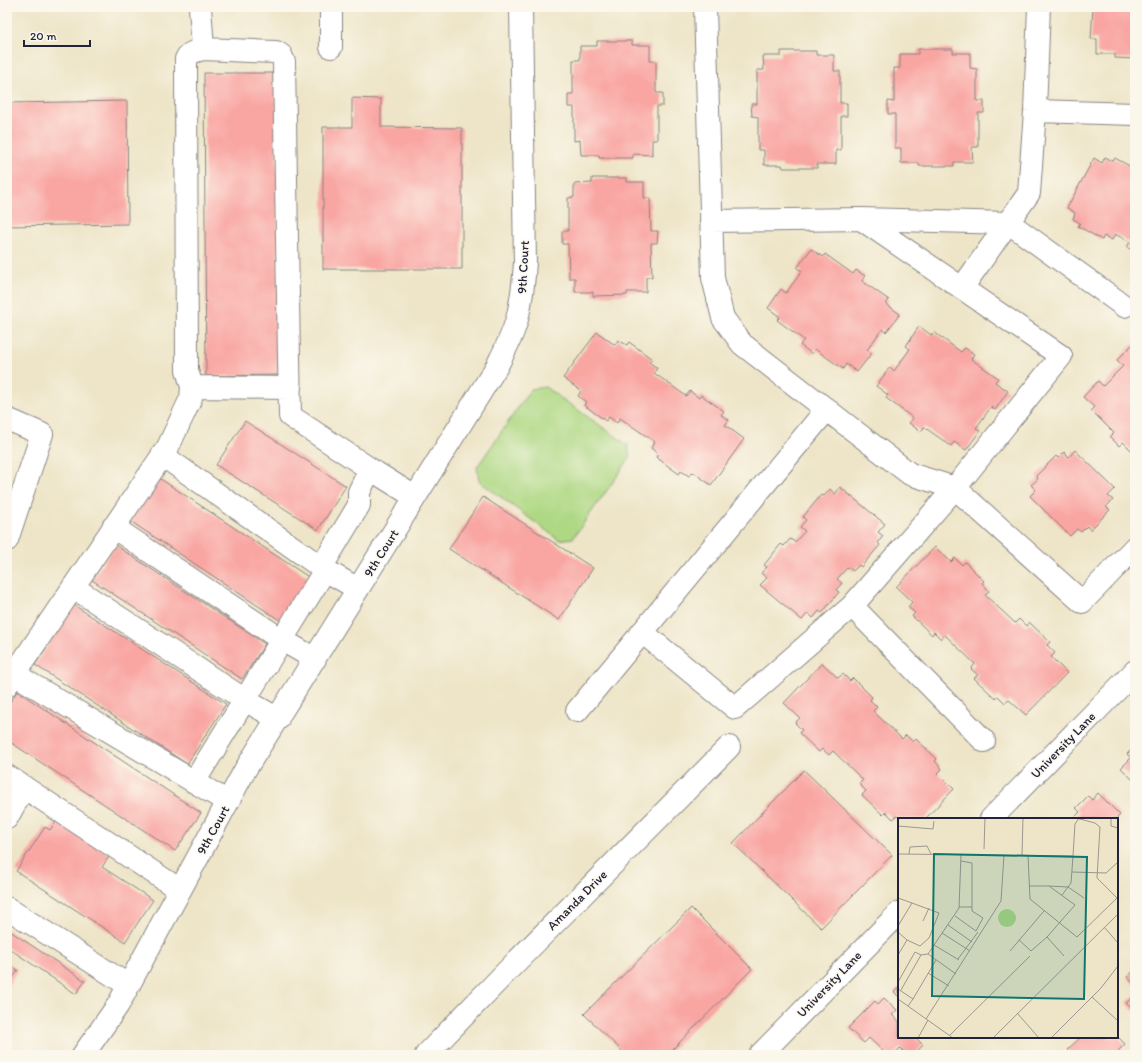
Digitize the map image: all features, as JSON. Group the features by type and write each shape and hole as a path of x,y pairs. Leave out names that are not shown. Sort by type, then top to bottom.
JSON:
{"street":[{"path":"200,7 203,49"},
{"path":"330,7 332,47"},
{"name":"9th Court","path":"83,1055 118,1005 245,770 497,366 508,342 518,316 523,289 525,262 521,7"},
{"path":"705,7 713,278 723,318 742,344 910,474 955,488 1082,602 1135,547"},
{"path":"962,288 1029,193 1035,111 1039,7"},
{"path":"228,802 11,679 168,446 191,398 192,387 187,370 186,59 188,55 193,52 203,49 276,52 281,55 284,62 290,416 415,497"},
{"path":"1035,111 1135,114"},
{"path":"711,221 861,219 1009,223 1124,306"},
{"path":"642,632 735,708 852,606 955,488 1061,356 861,219"},
{"path":"192,387 290,388"},
{"path":"577,710 827,410"},
{"path":"7,419 42,434 7,540"},
{"path":"162,455 323,569 358,589"},
{"path":"194,782 282,640 359,505 359,492 370,469"},
{"path":"113,527 282,640 314,659"},
{"path":"73,587 245,700 278,719"},
{"path":"852,606 984,741"},
{"name":"University Lane","path":"992,818 1135,672"},
{"name":"Amanda Drive","path":"426,1055 729,747"},
{"path":"7,818 16,781 180,890"},
{"path":"7,908 128,985"},
{"name":"University Lane","path":"760,1055 898,914"}],"green space":[{"path":"545,387 628,445 630,458 573,538 559,540 479,481 477,467 531,389"}],"building":[{"path":"1093,7 1135,7 1135,59 1115,58 1115,54 1097,54 1097,39 1091,39"},
{"path":"597,41 632,41 632,45 650,45 650,61 656,61 656,93 663,93 663,106 657,106 657,140 652,140 652,155 633,154 633,158 599,158 599,155 581,155 580,140 574,141 574,107 568,107 568,94 573,94 573,60 580,60 580,46 597,46"},
{"path":"918,49 953,49 953,53 970,53 970,68 977,69 977,101 984,101 984,113 978,113 978,147 972,147 973,162 954,162 954,166 919,166 919,163 901,163 901,148 895,148 895,114 888,114 888,101 894,102 894,68 900,68 900,54 918,54"},
{"path":"781,51 816,51 816,55 834,55 834,71 840,71 840,103 847,103 847,116 841,116 841,150 836,150 836,164 817,164 817,168 783,168 782,165 764,165 764,150 758,150 758,117 752,116 751,104 757,104 757,70 764,70 763,56 781,56"},
{"path":"204,73 276,73 279,375 206,376"},
{"path":"352,98 381,99 381,127 462,128 462,269 323,269 323,127 352,127"},
{"path":"127,101 128,224 7,226 7,103"},
{"path":"1105,157 1113,161 1115,158 1135,169 1135,252 1127,247 1130,242 1115,234 1112,240 1104,236 1102,240 1078,226 1080,223 1073,219 1075,213 1067,208 1094,158 1102,163"},
{"path":"592,178 627,178 627,182 644,182 644,198 650,198 651,231 658,231 657,243 651,243 652,277 646,277 646,292 627,292 627,295 593,296 593,292 575,292 575,278 569,278 568,244 562,244 562,231 568,231 568,198 574,197 574,184 592,183"},
{"path":"811,249 823,257 825,254 853,274 856,270 865,276 862,281 889,300 886,304 900,314 886,332 882,329 867,350 872,353 857,372 846,364 843,369 815,349 812,354 800,345 804,340 777,320 780,317 768,308 781,289 786,293 802,271 797,268"},
{"path":"919,326 931,335 934,332 961,352 965,348 974,354 971,359 998,378 995,382 1008,391 995,410 991,407 976,428 980,431 966,450 954,442 951,446 924,427 921,432 909,423 913,418 886,398 888,395 876,386 890,367 894,371 910,349 906,346"},
{"path":"597,332 615,345 618,340 627,345 629,342 652,359 649,362 657,368 654,373 686,396 690,391 699,398 701,395 724,411 721,415 729,420 725,425 744,439 711,485 693,472 689,476 681,471 679,474 656,457 658,454 651,448 655,442 620,418 617,423 609,417 606,421 584,405 586,402 578,396 581,391 563,378"},
{"path":"1133,344 1135,346 1135,454 1123,442 1119,446 1110,437 1114,433 1091,410 1094,407 1083,397 1098,381 1103,386 1123,366 1117,360"},
{"path":"245,421 346,486 318,530 216,465"},
{"path":"1075,450 1115,489 1108,496 1113,500 1106,507 1110,510 1090,530 1087,526 1081,532 1077,529 1070,536 1030,496 1036,490 1031,485 1038,479 1036,476 1056,456 1058,458 1064,452 1069,457"},
{"path":"159,478 310,578 281,621 130,521"},
{"path":"840,487 885,524 878,532 883,536 878,543 880,545 861,567 859,565 853,571 848,567 837,579 842,583 836,590 839,592 822,613 819,611 813,618 808,613 802,620 760,585 767,578 761,573 767,567 764,565 781,544 784,546 790,539 795,542 805,531 800,527 806,520 803,517 821,495 824,496 830,489 835,494"},
{"path":"483,497 593,568 559,620 449,549"},
{"path":"115,545 265,644 242,679 92,580"},
{"path":"935,547 951,562 955,558 962,565 965,562 984,581 982,583 989,591 985,595 1015,623 1019,619 1026,626 1029,622 1050,642 1047,645 1055,653 1051,657 1067,673 1026,715 1009,700 1005,703 998,696 996,699 974,678 978,675 971,669 975,664 945,635 941,639 934,632 932,635 912,616 915,613 908,607 912,602 896,587"},
{"path":"74,605 226,704 187,764 35,665"},
{"path":"822,663 838,678 843,674 850,681 853,678 872,697 870,700 877,707 873,711 902,739 906,735 913,742 916,739 937,759 935,761 942,769 938,773 954,789 926,818 900,818 897,816 893,819 886,812 883,815 862,795 866,791 859,784 863,780 833,751 829,755 822,749 819,752 799,733 802,730 795,723 800,718 784,703"},
{"path":"17,691 201,813 175,851 7,740 7,707"},
{"path":"1135,746 1134,781 1121,768 1131,758 1127,754"},
{"path":"804,770 892,855 821,928 733,843"},
{"path":"1098,793 1120,815 1117,818 1074,818 1080,812 1076,808 1088,796 1092,800"},
{"path":"57,820 110,855 102,867 153,900 125,942 16,871 45,827 50,830"},
{"path":"691,908 752,969 667,1055 626,1055 584,1014"},
{"path":"7,929 85,981 76,994 7,947"},
{"path":"7,962 18,970 7,987"},
{"path":"1135,970 1135,985 1127,977"},
{"path":"898,988 898,996 894,992"},
{"path":"1135,995 1135,1012 1126,1003"},
{"path":"884,998 897,1010 892,1015 898,1020 898,1038 916,1038 923,1045 914,1055 907,1055 900,1048 894,1055 887,1055 869,1038 864,1043 848,1028 875,1001 878,1004"},
{"path":"1118,1037 1125,1044 1118,1051 1120,1052 1118,1055 1072,1055 1067,1050 1080,1038"}]}
